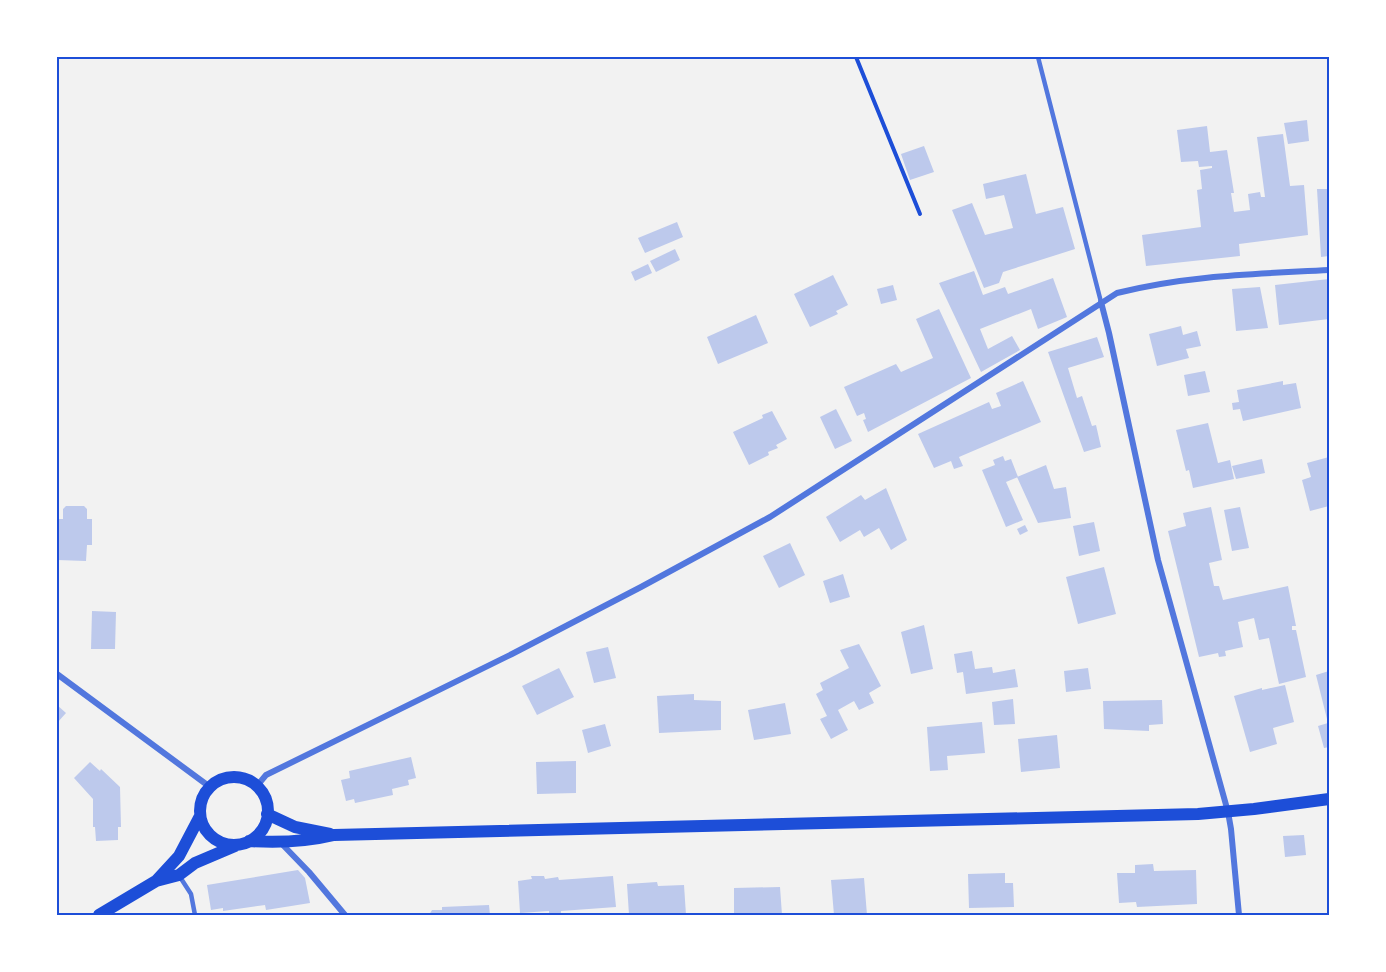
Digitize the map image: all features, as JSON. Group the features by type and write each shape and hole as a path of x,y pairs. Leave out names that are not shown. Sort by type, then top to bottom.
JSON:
{"main road":[{"path":"99,915 156,881 179,875 195,863 258,835 265,825 267,802 256,786 243,778 231,777 210,786 204,795 200,816 179,856 156,881"},
{"path":"200,816 203,826 210,835 228,844 307,841 334,835 1228,812 1329,799"},
{"path":"267,814 296,826 334,835"}],"street":[{"path":"256,786 266,775 522,649 770,517 1117,293 1157,283 1243,274 1329,270"},
{"path":"1101,302 1158,560 1228,812 1239,915"},
{"path":"57,674 210,786"},
{"path":"280,843 309,872 345,915"}],"lane":[{"path":"1038,57 1101,302"},
{"path":"179,875 190,894 195,915"}],"path":[{"path":"856,57 920,214"}],"building":[{"path":"1307,120 1309,141 1288,144 1284,123"},
{"path":"1207,126 1210,152 1227,150 1234,193 1231,193 1234,212 1250,210 1248,194 1260,192 1261,197 1265,197 1257,137 1283,134 1290,186 1304,185 1308,235 1239,244 1240,256 1146,266 1142,235 1201,227 1197,190 1202,189 1200,170 1212,168 1212,166 1199,167 1198,161 1181,162 1177,130"},
{"path":"924,146 934,172 910,180 901,154"},
{"path":"1026,174 1036,214 1063,207 1075,249 1003,272 999,283 984,288 952,210 972,203 985,235 1013,228 1004,195 986,199 983,184"},
{"path":"1317,189 1329,189 1329,256 1321,257"},
{"path":"677,222 683,237 645,253 638,238"},
{"path":"675,249 680,260 656,272 650,261"},
{"path":"648,264 652,273 635,281 631,272"},
{"path":"974,271 983,295 1005,287 1008,294 1053,278 1067,317 1038,329 1031,309 980,329 988,349 1012,336 1020,350 981,372 939,283"},
{"path":"833,275 848,305 836,311 838,314 810,327 794,294"},
{"path":"1329,279 1329,319 1279,325 1275,285"},
{"path":"893,285 897,300 881,304 877,289"},
{"path":"1260,287 1268,328 1236,331 1232,289"},
{"path":"939,309 971,378 868,432 863,420 866,419 864,413 857,416 844,387 896,364 901,372 933,358 916,319"},
{"path":"756,315 768,343 718,364 707,337"},
{"path":"1181,326 1183,335 1197,331 1201,346 1186,349 1189,358 1157,366 1149,334"},
{"path":"1097,337 1104,357 1068,368 1077,398 1082,396 1092,426 1096,425 1101,447 1084,452 1048,352"},
{"path":"1205,371 1210,392 1188,396 1184,375"},
{"path":"1023,381 1041,422 959,457 963,466 954,469 951,461 934,468 918,434 989,402 992,409 1001,406 996,393"},
{"path":"1283,381 1283,385 1296,383 1301,408 1243,421 1240,409 1233,410 1232,403 1239,402 1237,390"},
{"path":"836,409 852,441 835,449 820,417"},
{"path":"772,411 787,439 776,445 778,448 768,452 769,455 749,465 733,432 763,418 762,415"},
{"path":"1208,423 1218,463 1230,460 1234,479 1193,488 1189,470 1186,471 1176,430"},
{"path":"1003,456 1005,461 1011,459 1018,477 1006,482 1023,520 1006,527 982,470 995,465 993,460"},
{"path":"1329,457 1329,506 1310,511 1302,480 1311,477 1307,463"},
{"path":"1262,459 1265,473 1236,479 1232,466"},
{"path":"1046,465 1054,489 1066,487 1071,518 1038,523 1017,477"},
{"path":"886,488 907,540 891,550 879,528 864,537 860,530 840,542 826,517 861,495 865,500"},
{"path":"66,506 84,506 87,509 87,519 92,519 92,545 87,545 86,561 57,560 57,519 63,519 63,509"},
{"path":"1211,507 1222,560 1209,563 1214,586 1219,586 1223,600 1288,586 1296,626 1292,626 1292,630 1296,630 1306,677 1279,684 1269,638 1259,640 1254,618 1238,622 1243,647 1225,651 1226,656 1219,657 1218,653 1199,657 1168,531 1186,526 1183,513"},
{"path":"1240,507 1249,548 1232,551 1224,510"},
{"path":"1094,522 1100,551 1079,556 1073,526"},
{"path":"1025,525 1028,531 1020,535 1017,529"},
{"path":"790,543 805,575 779,588 763,556"},
{"path":"1104,567 1116,614 1078,624 1066,577"},
{"path":"843,574 850,597 830,603 823,581"},
{"path":"92,611 116,612 115,649 91,649"},
{"path":"924,625 933,669 911,674 901,632"},
{"path":"859,644 881,686 869,693 874,703 859,710 854,701 838,710 848,730 831,739 820,719 827,716 816,694 823,690 820,683 849,668 840,650"},
{"path":"608,647 616,678 594,683 586,652"},
{"path":"972,651 975,669 992,667 993,673 1015,669 1018,687 966,694 963,672 957,673 954,654"},
{"path":"559,668 574,697 537,715 522,686"},
{"path":"1088,668 1091,689 1066,692 1064,671"},
{"path":"1329,671 1329,747 1324,748 1318,726 1328,723 1316,675"},
{"path":"1285,685 1294,722 1273,728 1277,744 1250,752 1234,696 1262,688 1262,690"},
{"path":"694,694 694,700 721,701 721,730 659,733 657,696"},
{"path":"1013,699 1015,724 994,725 992,702"},
{"path":"1162,700 1163,724 1149,725 1149,731 1104,729 1103,701"},
{"path":"785,703 791,734 754,740 748,710"},
{"path":"57,705 66,713 57,723"},
{"path":"982,722 985,753 947,756 948,770 930,771 927,727"},
{"path":"605,724 611,746 588,753 582,730"},
{"path":"1057,735 1060,768 1021,772 1018,739"},
{"path":"411,757 416,778 408,780 409,785 392,789 393,795 355,803 354,799 346,801 341,780 350,778 349,771"},
{"path":"576,761 576,793 537,794 536,762"},
{"path":"90,762 120,787 121,827 118,827 118,840 96,841 95,827 93,827 93,799 74,778"},
{"path":"1304,835 1306,855 1285,857 1283,836"},
{"path":"1153,864 1154,871 1196,870 1197,904 1137,907 1136,902 1119,903 1117,873 1135,873 1135,865"},
{"path":"298,870 305,878 310,903 266,910 265,905 223,911 223,908 211,910 207,885"},
{"path":"1005,873 1005,883 1013,883 1014,907 969,908 968,874"},
{"path":"531,876 544,876 545,879 558,877 559,880 613,876 616,907 561,911 561,915 549,915 549,911 520,913 518,881 532,879"},
{"path":"864,878 867,915 834,915 831,880"},
{"path":"657,882 658,886 684,885 686,915 629,915 627,884"},
{"path":"780,887 782,915 734,915 734,888"},
{"path":"489,905 490,915 429,915 432,910 442,910 442,907"}]}
